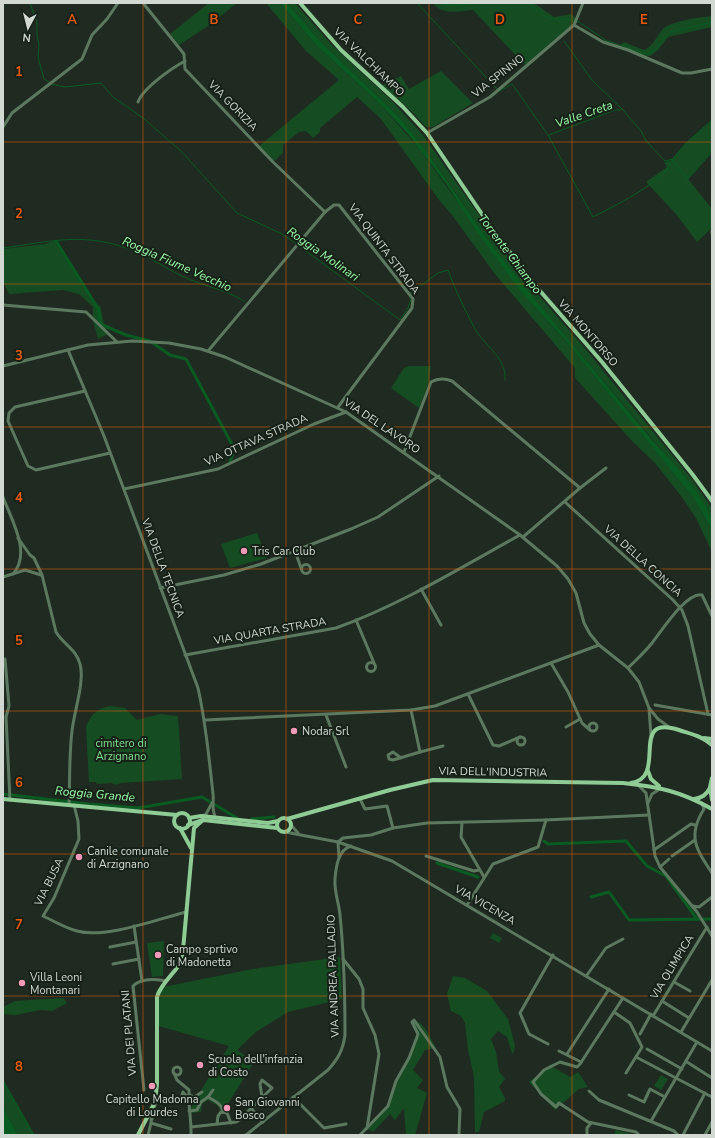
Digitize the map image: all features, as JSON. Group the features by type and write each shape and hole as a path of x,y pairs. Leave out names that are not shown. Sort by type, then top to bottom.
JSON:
{"main road":[{"name":"VIA VALCHIAMPO","path":"300,3 341,50 403,107 427,134"},
{"name":"VIA MONTORSO","path":"427,134 488,223 534,284 602,362 694,475 712,501"},
{"path":"648,771 651,736 656,730 669,727 712,739"},
{"path":"704,738 712,745"},
{"name":"VIA DELL'INDUSTRIA","path":"623,784 640,781 645,777 648,771"},
{"name":"VIA DELL'INDUSTRIA","path":"648,771 651,779 663,789"},
{"path":"694,799 701,798 707,794 712,778"},
{"name":"VIA DELL'INDUSTRIA","path":"287,819 390,790 433,780 637,785 663,789 694,799 712,809"},
{"path":"710,787 712,800"},
{"name":"VIA VICENZA","path":"3,799 161,814 177,815 184,813 189,818 216,818 268,823 278,821 282,818 287,819"},
{"name":"VIA VICENZA","path":"161,814 172,818 176,826 180,828 202,818 277,828 281,832 285,832"},
{"path":"174,821 177,815"},
{"path":"285,832 289,830 296,817"},
{"path":"189,818 187,826 191,848"},
{"path":"138,1135 154,1102 158,1074 156,1002 158,992 176,971 182,961 191,848 194,828 202,818"},
{"path":"287,819 291,824"},
{"path":"277,828 278,821"},
{"path":"180,828 191,848"}],"street":[{"path":"3,127 12,113 82,59 92,35 107,19 118,3"},
{"name":"VIA GORIZIA","path":"143,3 184,54 185,69 272,161 325,212"},
{"path":"583,3 574,25 603,42 628,50 682,73 690,73 712,68"},
{"name":"VIA SPINNO","path":"427,134 490,97 574,25"},
{"path":"138,102 146,91 168,71 185,62"},
{"name":"VIA QUINTA STRADA","path":"325,212 330,207 339,205 413,299 412,308 338,407"},
{"path":"208,351 325,212"},
{"path":"3,305 86,312 117,342"},
{"name":"VIA DEL LAVORO","path":"3,366 68,350 117,342 149,341 169,343 208,351 225,357 338,407 439,476 522,536 557,566 568,579 576,593 584,622 599,646 628,668 640,682 650,708 658,719 669,727"},
{"name":"VIA DELLA TECNICA","path":"68,350 124,489 198,688 205,720 214,800 213,809 216,818"},
{"path":"404,452 431,382 446,378 452,381 580,488"},
{"path":"85,391 15,407 9,414 8,422 28,466 36,470 110,453"},
{"name":"VIA OTTAVA STRADA","path":"124,489 218,469 314,424 346,412"},
{"name":"VIA QUARTA STRADA","path":"185,655 336,628 356,620 522,536 606,468"},
{"path":"160,588 224,575 261,564 295,551 378,517 439,476"},
{"path":"3,497 18,538 21,559 20,564 13,574"},
{"name":"VIA DELLA CONCIA","path":"565,502 680,607 688,626 708,714"},
{"path":"18,538 30,555 34,558 42,575 56,632 75,652 81,667 81,679 72,732 69,805"},
{"path":"295,551 299,562 304,573 310,571 310,566 299,562"},
{"path":"21,559 30,555"},
{"path":"20,564 25,570"},
{"path":"30,571 36,564"},
{"path":"302,569 303,565 306,564"},
{"path":"3,576 25,570 42,575"},
{"path":"421,588 441,624"},
{"path":"628,668 651,644 680,607 697,595 702,595 712,616"},
{"path":"356,620 372,655 376,668 371,671 367,667 372,655"},
{"path":"205,720 411,710 435,706 599,646"},
{"path":"5,659 9,706 6,717 10,800"},
{"path":"369,663 374,663"},
{"path":"550,664 568,692 582,723 590,730 594,731 597,728 596,724 582,723"},
{"path":"468,694 493,745 499,746 520,737"},
{"path":"655,705 712,715"},
{"name":"VIA DEL LAVORO","path":"650,708 651,736"},
{"path":"411,710 420,752"},
{"path":"326,715 346,767"},
{"path":"566,727 580,719"},
{"path":"590,730 589,726 592,723"},
{"path":"510,742 523,745 525,741 524,738 520,737"},
{"path":"519,745 517,741 520,737"},
{"path":"401,758 443,746"},
{"path":"637,785 644,790 650,815 654,850 660,867 697,912 712,936"},
{"path":"648,805 652,794 655,791 663,789"},
{"path":"360,799 365,809 387,806 393,828"},
{"path":"202,818 214,800"},
{"path":"699,802 704,806 704,809 696,824 695,840 699,854 712,873"},
{"name":"VIA BUSA","path":"74,805 78,821 79,839 54,898 43,916 78,932 102,932 134,926 186,912"},
{"path":"339,857 338,842 343,838 371,835 393,828 427,823 455,821 462,823 546,820 650,815"},
{"path":"467,905 484,877 494,864 538,847 546,820"},
{"path":"462,823 461,837 484,877"},
{"path":"291,824 295,831 300,834"},
{"path":"654,850 691,824 696,824"},
{"name":"VIA VICENZA","path":"285,832 338,842 392,861 587,975 609,990 712,1051"},
{"path":"672,856 695,840"},
{"path":"339,857 344,844"},
{"path":"343,849 351,846"},
{"path":"426,856 474,871 479,870"},
{"name":"VIA ANDREA PALLADIO","path":"246,1135 293,1096 328,1070 339,1057 343,1049 345,1035 343,959 340,915 334,887 339,857"},
{"path":"660,867 669,859"},
{"path":"697,912 699,907 712,896"},
{"path":"692,906 699,907"},
{"path":"134,926 142,980"},
{"name":"VIA OLIMPICA","path":"652,1015 707,927"},
{"path":"587,975 606,948 623,939"},
{"path":"110,947 136,942"},
{"path":"548,1044 529,1034 520,1013 553,955"},
{"path":"113,964 139,959"},
{"path":"343,959 359,979 363,989 363,1008 378,1044 379,1054 376,1080 367,1128"},
{"name":"VIA DEI PLATANI","path":"144,1090 132,987 134,984 142,980 160,979 166,981"},
{"path":"681,1032 712,980"},
{"path":"674,982 690,991"},
{"path":"567,1054 609,990"},
{"path":"623,998 577,1067 560,1062 544,1070 532,1082 548,1101 556,1107 559,1103 591,1123 639,1135"},
{"path":"662,1001 689,1018"},
{"path":"614,1012 630,1023 642,1047 626,1073"},
{"path":"640,1034 652,1015"},
{"path":"360,1135 388,1106 396,1081 409,1058 418,1034 412,1022 414,1020 440,1057 447,1088 460,1109 461,1118 459,1135"},
{"path":"651,1121 687,1062 697,1042"},
{"path":"647,1049 682,1069"},
{"path":"559,1051 581,1062"},
{"path":"636,1057 712,1097"},
{"path":"687,1062 712,1078"},
{"path":"181,1083 179,1074 180,1069 177,1067 173,1069 174,1073 181,1083 189,1090 188,1103 191,1135"},
{"path":"174,1073 179,1074"},
{"path":"191,1127 236,1122 272,1088 262,1080 260,1084 262,1097"},
{"path":"629,1095 636,1100 644,1102 650,1089 665,1098"},
{"path":"189,1111 197,1110 201,1102 208,1097 213,1090"},
{"path":"589,1091 599,1100 674,1131 678,1135"},
{"path":"193,1098 183,1092 179,1102 188,1103 193,1101 193,1098 202,1092"},
{"path":"683,1135 705,1093"},
{"path":"293,1096 324,1128 346,1124"},
{"path":"208,1097 223,1108 223,1112 227,1113 231,1123"},
{"path":"148,1135 154,1102"},
{"path":"151,1123 152,1108"},
{"path":"251,1108 263,1122"},
{"path":"217,1124 218,1116 221,1112 223,1112"},
{"path":"145,1122 171,1129"},
{"path":"705,1135 712,1122"},
{"path":"587,1135 587,1128 591,1123"}],"green space":[{"path":"209,3 237,3 208,26 179,45 170,34"},
{"path":"266,3 280,3 318,47 377,101 418,147 533,305 565,340 695,498 712,529 712,552 696,518 681,496 655,463 633,442 575,378 575,368 495,274 452,215 439,200 381,119 357,97 320,128 320,132 313,138 306,131 299,132 283,145 283,153 274,161 259,146 339,80 306,51"},
{"path":"287,3 295,3 331,44 391,100 423,135 521,275 583,346 691,478 712,508 712,518 671,461 518,281 418,140 400,118 322,43"},
{"path":"433,3 534,3 554,17 572,14 578,22 564,35 556,38 525,65 473,10 457,12 446,11 441,10"},
{"path":"712,16 712,27 668,37 658,50 650,56 640,55 620,45 624,42 644,50 655,41 663,29 667,26 686,20"},
{"path":"441,71 473,103 433,127 426,127 410,110 382,85 401,76 409,89"},
{"path":"712,121 712,151 688,179 712,209 712,228 697,242 676,214 646,182 667,167 664,162 670,161 690,139"},
{"path":"57,240 68,261 96,305 100,306 108,334 98,339 93,320 93,307 79,294 63,290 9,294 3,281 3,249 45,244"},
{"path":"409,366 431,366 429,382 419,408 391,388 404,368"},
{"name":"Tris Car Club","path":"257,533 267,558 230,568 221,544"},
{"name":"cimitero di Arzignano","path":"110,706 125,708 137,720 160,714 178,716 182,779 121,783 116,785 112,783 97,784 96,782 89,782 86,727 95,713 102,708"},
{"path":"493,933 502,938 499,943 490,938"},
{"path":"164,941 163,976 152,977 147,943"},
{"path":"340,957 342,999 288,1012 256,1032 237,1050 254,1062 226,1107 220,1110 218,1106 208,1100 202,1104 201,1112 191,1113 192,1104 202,1092 201,1090 229,1046 155,1025 156,992 158,988 253,969"},
{"path":"453,976 465,978 487,991 508,1019 515,1046 514,1052 512,1053 507,1037 498,1031 491,1039 496,1052 499,1071 505,1079 499,1087 505,1101 484,1112 479,1132 475,1132 474,1077 468,1050 465,1023 461,1016 451,1011 447,994"},
{"path":"63,998 67,1003 52,1011 40,1010 16,1015 3,1014 3,1007 15,1001"},
{"path":"415,1021 419,1022 425,1028 436,1048 425,1050 413,1070 423,1080 417,1088 427,1093 415,1135 406,1135 404,1108 395,1120 390,1114 373,1132 368,1129 389,1106 397,1083 409,1060 418,1035 412,1024"},
{"path":"551,1064 553,1067 570,1077 578,1072 588,1087 579,1089 555,1110 529,1082"},
{"path":"661,1075 668,1079 661,1090 654,1086"},
{"path":"3,1079 35,1135 18,1135 3,1107"},
{"path":"616,1130 635,1135 614,1135"}],"shaded area":[{"path":"280,3 287,3 322,43 400,118 414,135 488,240 519,280 692,486 712,518 712,529 694,498 565,340 522,293 477,232 447,185 408,134 377,101 318,47"},
{"path":"3,1107 18,1135 3,1135"}],"waterway":[{"name":"Roggia Molinari","path":"30,3 37,23 39,45 38,57 44,79 49,82"},
{"name":"Valle Creta","path":"417,3 497,89"},
{"path":"441,3 450,6 479,3"},
{"path":"528,3 546,17 553,19 576,20 605,40 646,54 655,50 670,32 712,22"},
{"name":"Valle Creta","path":"564,41 592,80 623,110 641,131 646,141 665,161 673,159 685,144 712,120"},
{"name":"Roggia Molinari","path":"51,84 65,87 101,83 113,97 143,118 181,151 237,213 282,234 297,244"},
{"path":"498,92 512,84 548,135 593,217 636,194 657,179 670,164 669,161"},
{"name":"Valle Creta","path":"549,135 615,110 621,110"},
{"path":"672,160 688,179 712,152"},
{"name":"Roggia Fiume Vecchio","path":"3,248 70,240 102,242 137,252 182,276 229,293 244,301"},
{"path":"56,241 99,310 100,324 126,335 150,341 170,355 186,359 235,450 230,461"},
{"name":"Roggia Molinari","path":"299,246 400,320 408,308 411,299"},
{"name":"Roggia Molinari","path":"411,296 412,292 438,273 448,270 460,300 475,329 503,365 505,380"},
{"name":"Torrente Chiampo","path":"532,297 544,311"},
{"name":"Roggia Grande","path":"3,794 138,808 202,797 237,818"},
{"name":"Roggia Grande","path":"251,819 274,817"},
{"path":"544,841 548,844 626,841 647,866 666,876 697,919"},
{"name":"Roggia Grande","path":"437,863 478,877"},
{"name":"Roggia Grande","path":"591,897 609,892 629,920 712,919"},
{"path":"3,1081 33,1135"}],"place":[{"name":"Tris Car Club","path":"244,551"},
{"name":"Nodar Srl","path":"294,731"},
{"name":"Canile comunale di Arzignano","path":"79,857"},
{"name":"Campo sprtivo di Madonetta","path":"158,955"},
{"name":"Villa Leoni Montanari","path":"22,983"},
{"name":"Scuola dell'infanzia di Costo","path":"200,1065"},
{"name":"Capitello Madonna di Lourdes","path":"152,1086"},
{"name":"San Giovanni Bosco","path":"227,1108"}]}
